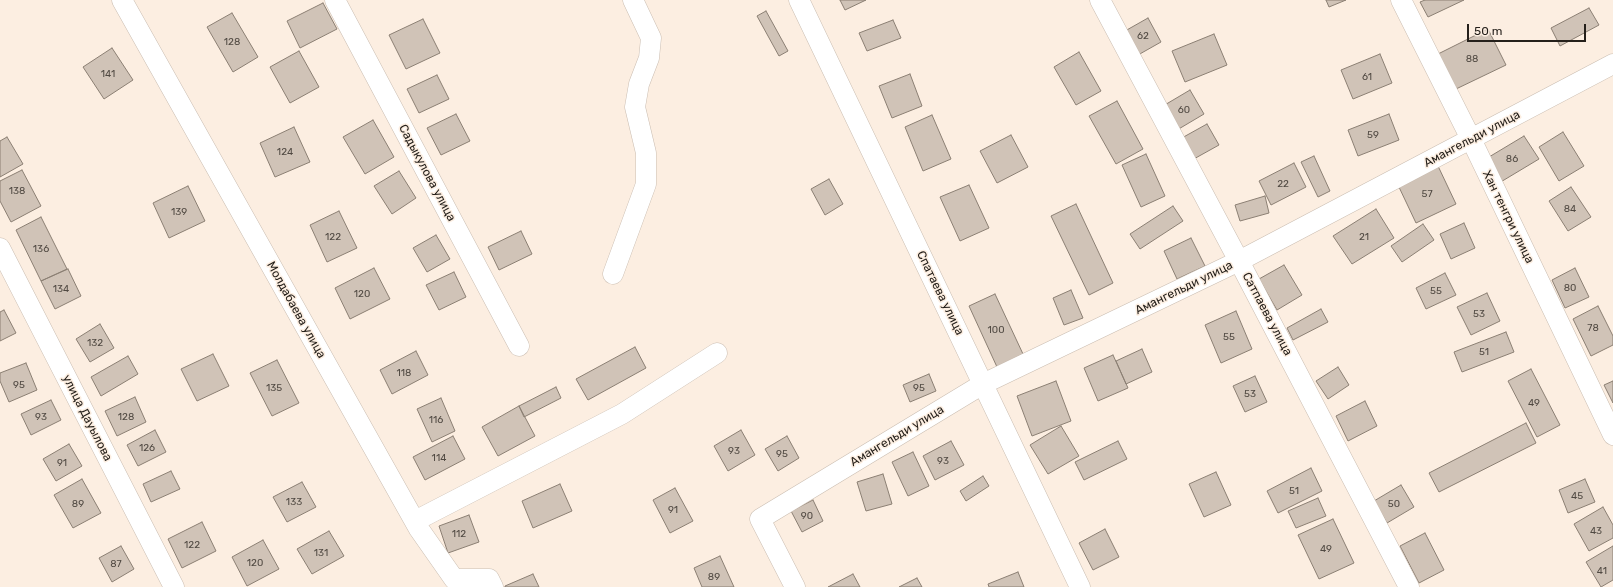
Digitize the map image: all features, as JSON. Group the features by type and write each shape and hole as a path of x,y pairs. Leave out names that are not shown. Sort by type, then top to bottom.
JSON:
{"street":[{"name":"Молдабаева улица","path":"122,0 415,521 454,579 489,579 493,587"},
{"name":"Садыкулова улица","path":"335,0 519,346"},
{"path":"613,274 646,184 646,153 636,107 639,84 649,58 651,38 633,0"},
{"name":"Спатаева улица","path":"799,0 1080,587"},
{"name":"Сатпаева улица","path":"1100,0 1240,261 1409,587"},
{"name":"Хан тенгри улица","path":"1401,0 1471,139 1613,434"},
{"name":"Амангельди улица","path":"795,587 760,518 983,384 1240,261 1613,64"},
{"name":"улица Дауылова","path":"0,248 174,587"},
{"path":"415,521 622,414 717,353"}],"building":[{"path":"840,0 866,0 845,10"},
{"path":"1326,0 1346,0 1329,7"},
{"path":"1425,0 1464,0 1428,17 1420,2"},
{"path":"323,3 337,29 300,48 287,21"},
{"path":"1589,8 1599,25 1560,46 1551,28"},
{"path":"766,11 788,51 779,56 757,16"},
{"path":"232,13 258,57 233,72 207,27"},
{"path":"1148,18 1161,42 1138,55 1125,31"},
{"path":"423,19 440,53 406,69 389,35"},
{"path":"893,20 901,38 867,51 859,33"},
{"path":"1488,29 1506,65 1456,89 1438,54"},
{"path":"1214,34 1227,65 1185,82 1172,51"},
{"path":"112,48 133,80 104,99 83,67"},
{"path":"299,51 319,87 290,103 270,67"},
{"path":"1079,52 1101,91 1076,105 1054,67"},
{"path":"1380,54 1392,83 1353,99 1341,70"},
{"path":"910,74 922,106 892,118 879,86"},
{"path":"437,75 449,99 419,113 407,89"},
{"path":"1190,90 1204,114 1177,130 1163,106"},
{"path":"1117,101 1143,149 1116,164 1089,116"},
{"path":"456,114 470,141 441,155 427,128"},
{"path":"1389,114 1399,140 1358,156 1348,130"},
{"path":"932,115 951,159 923,171 905,127"},
{"path":"373,120 394,157 365,174 343,137"},
{"path":"1207,124 1219,145 1192,160 1180,139"},
{"path":"294,127 310,162 275,177 260,143"},
{"path":"1563,132 1584,166 1559,181 1539,147"},
{"path":"1011,135 1028,167 997,183 980,151"},
{"path":"1524,136 1539,159 1499,183 1484,160"},
{"path":"7,137 23,164 0,177 0,141"},
{"path":"1146,154 1165,196 1141,207 1122,165"},
{"path":"1314,156 1330,191 1318,197 1301,162"},
{"path":"1294,163 1306,187 1271,205 1259,181"},
{"path":"1438,166 1456,204 1416,223 1398,185"},
{"path":"22,170 41,206 11,222 0,201 0,181"},
{"path":"399,171 416,198 392,214 374,186"},
{"path":"829,179 843,204 825,215 811,189"},
{"path":"969,185 989,228 960,241 940,197"},
{"path":"188,186 205,221 169,238 153,203"},
{"path":"1571,187 1591,217 1568,231 1549,201"},
{"path":"1265,196 1269,213 1240,221 1235,205"},
{"path":"1076,204 1113,283 1089,295 1051,216"},
{"path":"1173,206 1183,221 1140,249 1130,234"},
{"path":"1376,209 1394,238 1352,264 1333,236"},
{"path":"339,211 357,248 327,262 310,225"},
{"path":"41,217 67,269 41,281 16,230"},
{"path":"1464,223 1475,248 1451,259 1440,234"},
{"path":"1423,224 1434,240 1402,262 1391,246"},
{"path":"521,231 532,254 499,270 488,247"},
{"path":"436,235 450,259 427,272 413,248"},
{"path":"1191,238 1205,266 1177,279 1164,251"},
{"path":"1284,265 1302,295 1277,310 1259,279"},
{"path":"374,268 390,299 350,319 335,288"},
{"path":"1575,268 1589,297 1565,308 1552,280"},
{"path":"68,269 81,296 55,309 41,281"},
{"path":"454,272 466,297 439,310 426,285"},
{"path":"1445,273 1456,295 1426,309 1416,288"},
{"path":"1071,290 1083,318 1064,325 1053,298"},
{"path":"1487,293 1500,321 1471,335 1457,307"},
{"path":"995,294 1023,354 997,367 969,306"},
{"path":"1598,306 1613,336 1613,345 1591,356 1573,319"},
{"path":"1321,309 1328,322 1293,340 1287,328"},
{"path":"4,310 16,333 0,341 0,312"},
{"path":"1236,311 1252,349 1221,363 1205,325"},
{"path":"100,324 114,348 90,362 76,339"},
{"path":"1506,332 1514,352 1462,372 1454,352"},
{"path":"635,347 646,368 588,400 576,379"},
{"path":"1142,349 1152,372 1126,384 1116,361"},
{"path":"416,351 428,375 392,394 380,370"},
{"path":"213,354 229,386 197,401 181,369"},
{"path":"1113,355 1128,388 1098,401 1084,368"},
{"path":"128,356 138,374 101,396 91,377"},
{"path":"277,360 299,403 272,416 250,373"},
{"path":"26,363 37,390 9,402 0,381 0,373"},
{"path":"1338,367 1349,385 1328,399 1316,381"},
{"path":"1531,369 1560,425 1537,437 1508,381"},
{"path":"929,374 936,391 910,402 903,385"},
{"path":"1255,376 1267,402 1245,412 1233,386"},
{"path":"1056,381 1071,421 1032,436 1017,396"},
{"path":"1613,381 1613,403 1604,385"},
{"path":"556,387 561,398 524,417 519,406"},
{"path":"135,397 146,422 117,436 105,411"},
{"path":"441,398 455,431 432,442 417,409"},
{"path":"51,400 61,420 31,435 21,414"},
{"path":"1365,401 1377,426 1348,441 1336,416"},
{"path":"519,406 535,436 498,456 482,427"},
{"path":"1526,423 1536,443 1439,492 1429,473"},
{"path":"1061,426 1079,456 1048,474 1030,445"},
{"path":"155,430 166,452 138,466 127,445"},
{"path":"741,430 755,455 728,471 714,446"},
{"path":"453,436 465,459 425,480 413,457"},
{"path":"787,436 799,458 778,471 765,449"},
{"path":"951,441 964,465 935,480 923,456"},
{"path":"1118,441 1127,459 1084,480 1075,462"},
{"path":"69,444 82,466 56,481 43,459"},
{"path":"913,452 929,486 908,496 892,462"},
{"path":"1311,468 1322,491 1278,513 1267,491"},
{"path":"171,471 180,489 151,502 143,484"},
{"path":"1216,472 1231,505 1204,517 1189,484"},
{"path":"883,474 892,504 866,511 857,482"},
{"path":"983,476 989,486 966,501 960,491"},
{"path":"82,479 101,513 73,528 54,495"},
{"path":"1585,479 1595,502 1568,513 1559,490"},
{"path":"302,482 316,507 287,522 273,497"},
{"path":"560,484 572,511 533,528 522,501"},
{"path":"1401,485 1414,507 1387,523 1374,501"},
{"path":"675,488 693,521 670,533 653,500"},
{"path":"1318,498 1326,516 1296,528 1288,511"},
{"path":"813,500 823,521 802,532 791,511"},
{"path":"1603,507 1613,525 1613,538 1589,551 1574,524"},
{"path":"469,515 479,542 448,553 439,526"},
{"path":"1333,519 1354,563 1319,579 1298,535"},
{"path":"202,522 216,551 182,568 168,539"},
{"path":"1105,529 1119,557 1093,570 1079,543"},
{"path":"329,531 344,556 312,574 297,549"},
{"path":"1425,533 1444,570 1419,583 1400,546"},
{"path":"263,540 279,569 247,586 232,557"},
{"path":"121,546 134,569 112,582 99,558"},
{"path":"1613,546 1613,580 1601,587 1586,562"},
{"path":"720,556 734,587 702,587 694,568"},
{"path":"1018,572 1024,587 989,587 988,584"},
{"path":"533,574 539,587 505,587 505,586"},
{"path":"853,574 860,587 828,587"},
{"path":"917,578 922,587 899,587"}]}
